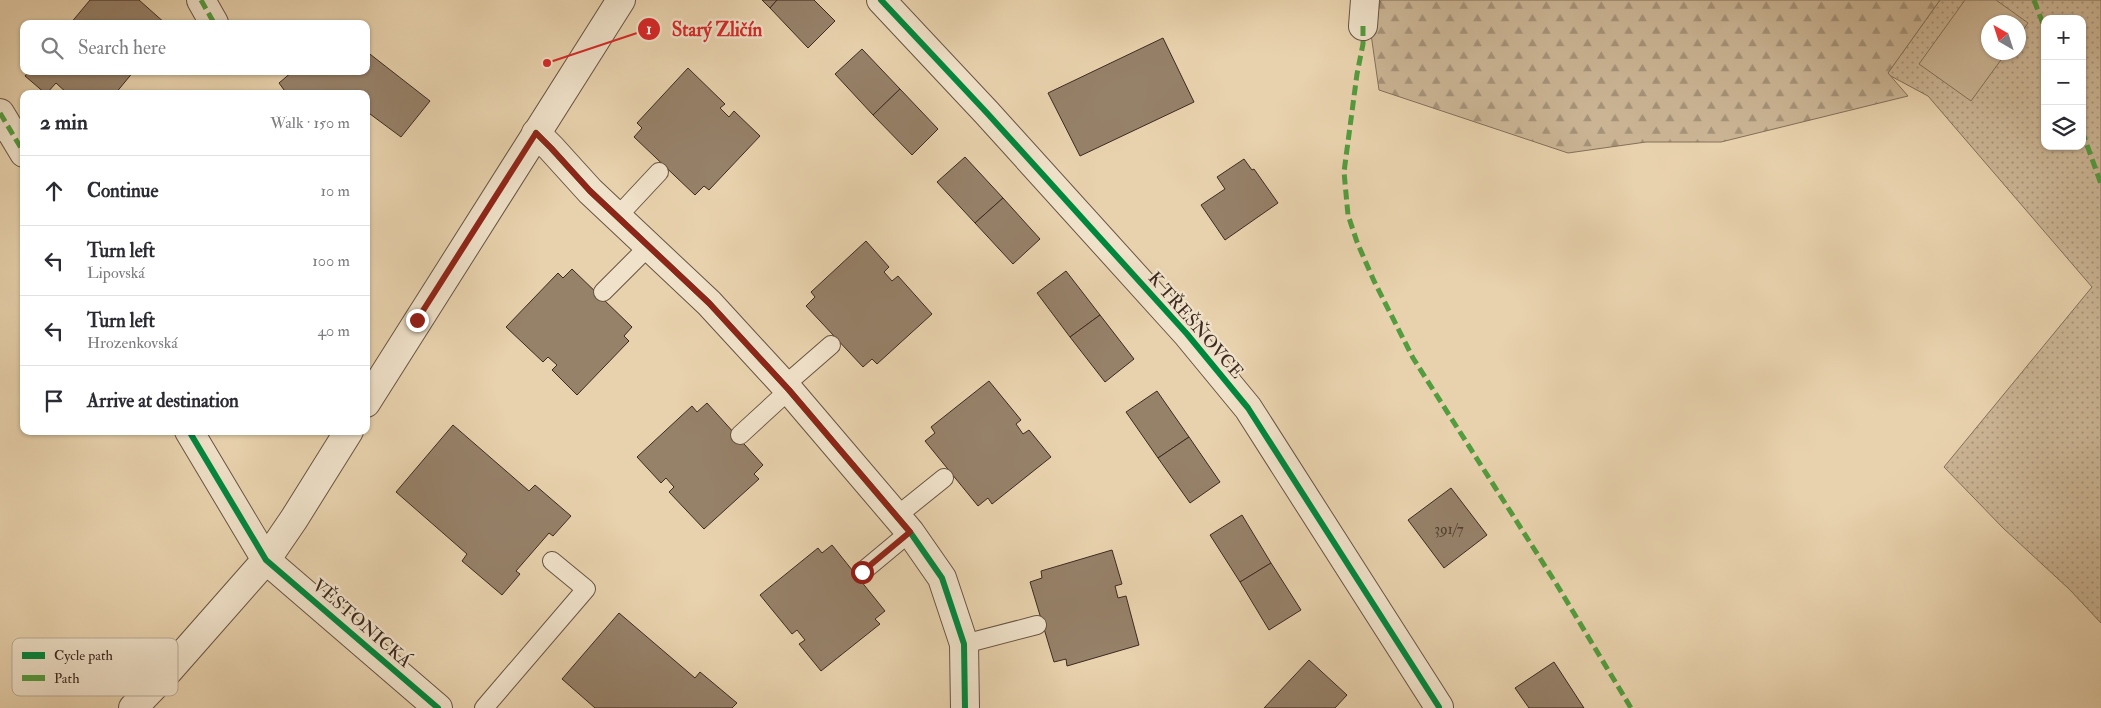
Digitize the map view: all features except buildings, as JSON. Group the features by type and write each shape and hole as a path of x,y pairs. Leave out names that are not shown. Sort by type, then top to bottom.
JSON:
{"street":[{"path":"370,396 621,0"},
{"name":"K TŘEŠŇOVCE","path":"881,0 987,113 1174,319 1248,408 1439,708"},
{"path":"0,113 20,146"},
{"path":"536,133 590,191 709,303 787,387 904,524 942,578 964,644 965,708"},
{"name":"VĚSTONICKÁ","path":"191,435 266,560 438,708"},
{"path":"178,660 266,560 346,435"},
{"path":"134,708 145,696"}],"lane":[{"path":"617,216 660,172"},
{"path":"603,292 649,246"},
{"path":"740,435 831,345"},
{"path":"862,572 944,478"},
{"path":"484,708 586,589 552,561"},
{"path":"964,644 1037,625"}],"green space":[{"path":"1381,0 1940,0 1888,73 1908,96 1721,142 1646,142 1568,153 1379,90 1371,34"},
{"path":"1940,0 2101,0 2101,623 2069,589 2003,528 1944,467 2092,287 1928,96 1887,74"},
{"path":"1965,0 1996,0 2017,15 1981,15 1981,60 2001,60 1971,101 1919,64"}],"marked path":[{"path":"201,0 212,20"},
{"path":"2034,0 2041,18"},
{"path":"1363,26 1363,44 1357,74 1344,172 1348,215 1357,242 1374,281 1413,358 1557,585 1631,708"},
{"path":"0,113 20,146"},
{"path":"2086,142 2101,184"}],"cycle path":[{"path":"881,0 987,113 1187,334 1248,408 1439,707"},
{"path":"536,133 590,191 709,303 789,390 910,532 942,578 964,644 965,708"},
{"path":"191,435 266,560 438,708"}],"place":[{"name":"Starý Zličín","path":"547,63"}],"route":[{"path":"417,320 536,133 590,191 709,303 789,390 898,515 910,532 862,572"}]}
